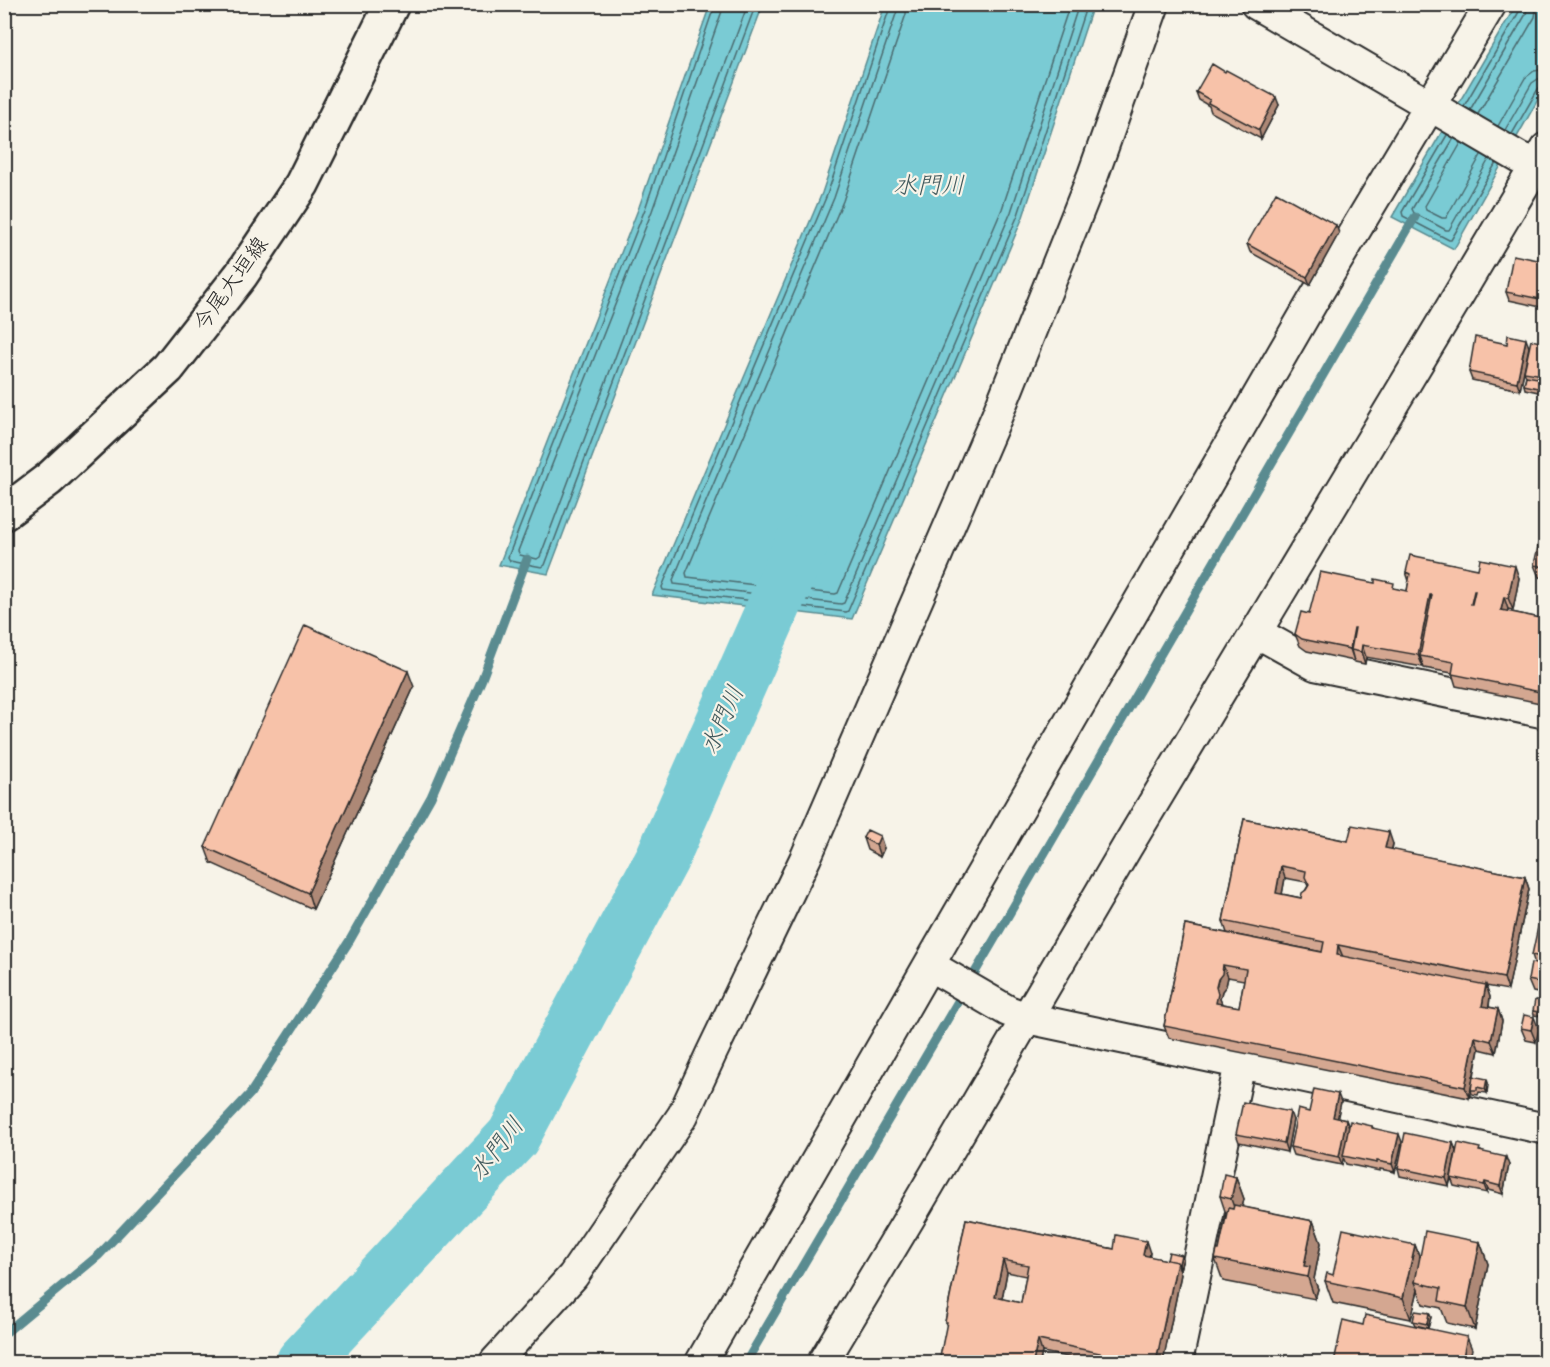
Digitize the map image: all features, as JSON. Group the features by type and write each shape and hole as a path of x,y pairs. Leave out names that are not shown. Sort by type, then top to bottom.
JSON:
{"main road":[{"name":"今尾大垣線","path":"4,513 49,479 168,368 241,275 302,184 392,4"}],"street":[{"path":"495,1362 573,1276 683,1115 807,857 996,418 1093,175 1154,4"},
{"path":"701,1362 935,969 1314,299 1434,108 1491,4"},
{"path":"823,1362 910,1217 1018,1015 1127,847 1537,159 1434,108 1272,8"},
{"path":"1256,632 1315,665 1545,713"},
{"path":"935,969 1018,1015 1545,1129"},
{"path":"1177,1362 1240,1063"}],"water":[{"path":"710,5 763,5 548,574 499,565 639,207"},
{"name":"水門川","path":"885,5 1093,5 1023,217 852,619 652,595 822,193"},
{"path":"1516,5 1545,5 1545,87 1454,249 1392,217"}],"building":[{"path":"1212,64 1276,97 1259,130 1208,103 1210,100 1196,92"},
{"path":"1276,192 1336,225 1307,277 1247,244"},
{"path":"1513,255 1538,260 1539,255 1545,257 1545,300 1506,292"},
{"path":"1508,335 1526,339 1517,382 1469,372 1475,337 1507,344"},
{"path":"1531,340 1545,343 1543,375 1524,372"},
{"path":"1526,376 1544,379 1542,389 1524,385"},
{"path":"1543,523 1545,524 1545,567 1534,565"},
{"path":"1410,555 1478,569 1480,559 1515,566 1508,598 1504,597 1501,610 1545,619 1545,693 1452,674 1454,662 1420,656 1432,595 1430,595 1418,655 1362,645 1361,652 1351,650 1355,628 1350,649 1302,639 1295,634 1301,612 1309,614 1320,572 1375,583 1375,579 1394,583 1393,588 1407,591 1410,574 1406,572"},
{"path":"305,625 408,671 308,893 205,847"},
{"path":"1244,819 1348,841 1352,825 1389,832 1385,848 1525,877 1504,978 1338,945 1337,955 1486,985 1482,1006 1498,1009 1491,1041 1475,1037 1465,1087 1164,1026 1185,925 1322,952 1324,942 1223,921","holes":["1281,866 1306,871 1305,877 1309,885 1301,898 1276,893","1223,965 1246,969 1239,1007 1216,1003 1218,994 1216,987"]},
{"path":"867,830 880,836 876,845 863,838"},
{"path":"1545,899 1545,922 1540,921"},
{"path":"1538,927 1545,929 1545,958 1532,955"},
{"path":"1531,963 1541,965 1538,982 1528,980"},
{"path":"1535,1000 1542,1001 1540,1012 1533,1011"},
{"path":"1524,1015 1534,1017 1531,1030 1521,1028"},
{"path":"1473,1076 1487,1079 1485,1089 1477,1087 1477,1090 1471,1090"},
{"path":"1314,1089 1338,1094 1333,1117 1346,1120 1339,1157 1290,1147 1298,1109 1309,1112"},
{"path":"1243,1102 1290,1112 1284,1143 1236,1134"},
{"path":"1350,1121 1399,1134 1392,1164 1343,1156"},
{"path":"1405,1133 1453,1143 1446,1178 1398,1168"},
{"path":"1458,1143 1506,1157 1500,1186 1451,1178"},
{"path":"1224,1174 1236,1177 1231,1199 1220,1196"},
{"path":"1234,1205 1313,1221 1304,1266 1310,1267 1308,1277 1215,1259 1228,1208 1233,1209"},
{"path":"966,1219 1114,1249 1116,1235 1146,1241 1143,1255 1177,1262 1156,1362 1098,1362 1100,1353 1038,1340 1033,1362 939,1362 947,1322 945,1322","holes":["1003,1260 1028,1265 1021,1303 995,1297"]},
{"path":"1343,1229 1415,1245 1403,1298 1325,1281 1327,1273 1333,1275"},
{"path":"1425,1231 1480,1242 1467,1307 1439,1301 1441,1288 1415,1282"},
{"path":"1169,1252 1181,1255 1179,1264 1167,1260"},
{"path":"1415,1311 1429,1313 1427,1324 1413,1321"},
{"path":"1365,1315 1467,1337 1462,1362 1334,1362 1343,1320 1363,1325"}],"waterway":[{"path":"746,1362 1415,217"},
{"name":"水門川","path":"303,1362 513,1137 662,859 802,543"},
{"path":"4,1334 99,1255 250,1094 350,940 431,797 482,679 527,559"}]}
